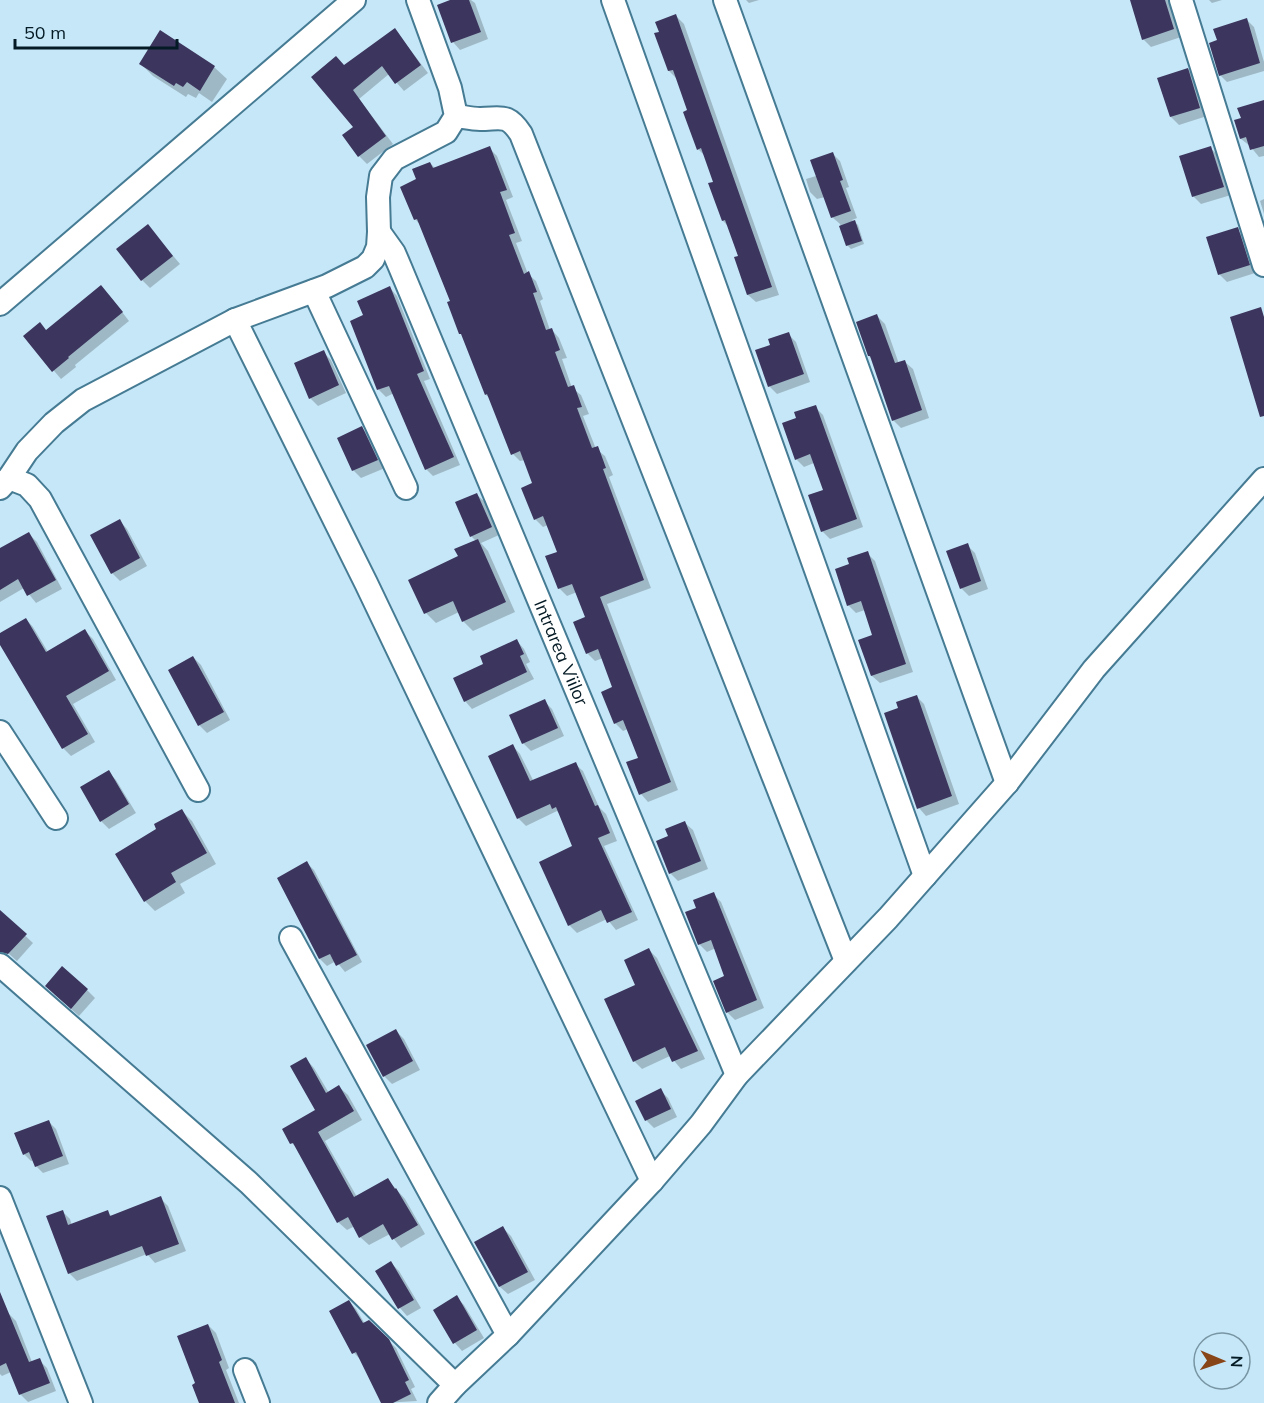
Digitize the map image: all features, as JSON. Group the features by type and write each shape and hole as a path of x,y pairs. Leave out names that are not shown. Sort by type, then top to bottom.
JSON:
{"street":[{"path":"198,790 40,499 27,485 5,483 27,451 54,423 83,400 235,320 314,291 365,267 373,259 378,247 379,186 387,168 394,159 446,132 456,116 450,88 418,0"},
{"path":"613,0 925,876"},
{"path":"725,0 1007,783"},
{"path":"1181,0 1264,265"},
{"path":"0,304 343,3"},
{"path":"456,116 480,119 506,118 514,123 521,134 846,961"},
{"name":"Intrarea Viilor","path":"379,232 394,254 737,1075"},
{"path":"314,291 406,488"},
{"path":"235,320 360,572 652,1181"},
{"path":"439,1403 508,1335 652,1181 701,1124 737,1075 888,918 1007,783 1094,669 1264,479"},
{"path":"0,732 56,818"},
{"path":"291,938 508,1335"},
{"path":"0,965 249,1183 455,1385"},
{"path":"0,1198 81,1403"},
{"path":"245,1370 258,1403"}],"building":[{"path":"450,0 469,0 481,32 451,43 437,5"},
{"path":"1130,0 1165,0 1174,29 1142,40"},
{"path":"676,14 772,287 747,295 734,257 738,256 708,183 713,182 701,148 697,150 683,112 687,110 673,70 668,71 654,33 659,32 655,22"},
{"path":"1247,18 1260,63 1219,76 1209,43 1217,40 1213,29"},
{"path":"395,28 421,65 395,84 382,66 353,90 386,136 358,157 342,135 353,127 311,77 336,56 344,65"},
{"path":"160,30 215,66 200,91 187,82 183,87 176,83 174,86 139,64"},
{"path":"1188,68 1200,108 1170,117 1157,78"},
{"path":"1264,100 1264,146 1250,150 1246,137 1240,139 1234,120 1241,118 1237,108"},
{"path":"490,146 507,190 500,192 515,233 509,235 524,274 529,271 537,292 533,293 546,330 552,328 560,350 555,352 568,387 574,385 582,407 577,408 592,448 598,446 606,468 603,469 644,580 600,597 671,782 639,795 626,762 638,758 623,720 614,724 601,692 612,687 598,649 586,654 573,622 585,617 572,584 558,589 545,556 557,552 543,516 534,520 521,488 532,483 520,451 511,455 487,394 485,395 461,334 459,334 447,302 450,301 417,219 414,220 400,187 416,179 412,169 430,162 433,168"},
{"path":"1211,146 1224,187 1192,197 1179,156"},
{"path":"833,152 851,211 831,218 810,160"},
{"path":"855,220 862,241 846,246 839,226"},
{"path":"148,224 173,256 141,281 116,249"},
{"path":"1238,227 1250,265 1218,275 1206,237"},
{"path":"101,285 123,312 52,372 23,336 40,322 46,330"},
{"path":"390,286 424,371 417,374 454,457 425,470 389,386 377,390 350,321 363,315 357,301"},
{"path":"1261,307 1264,317 1264,416 1260,417 1230,317"},
{"path":"877,314 895,363 905,360 922,410 892,421 856,322"},
{"path":"789,332 804,374 768,387 755,350 770,345 768,339"},
{"path":"324,350 339,385 309,399 294,363"},
{"path":"816,405 857,519 821,532 808,495 823,490 810,454 795,460 782,423 796,418 794,412"},
{"path":"362,426 378,460 352,471 337,438"},
{"path":"477,493 492,527 470,537 455,502"},
{"path":"120,519 140,558 111,574 90,535"},
{"path":"29,532 56,580 27,596 18,579 0,590 0,548"},
{"path":"478,539 506,602 462,622 453,601 424,614 408,580 458,556 454,549"},
{"path":"968,543 981,581 960,589 946,551"},
{"path":"868,551 906,664 871,676 858,640 872,635 861,601 847,606 835,569 849,564 847,558"},
{"path":"26,618 46,652 85,629 109,671 66,696 88,734 62,749 0,645 0,633"},
{"path":"517,639 524,654 520,656 527,672 464,702 453,678 483,664 480,656"},
{"path":"193,656 224,712 198,726 168,670"},
{"path":"917,695 952,796 917,809 884,713 898,708 896,702"},
{"path":"545,699 558,728 522,744 509,715"},
{"path":"513,744 530,781 576,762 595,806 598,805 610,833 598,838 632,912 607,923 601,910 568,926 539,862 572,846 556,807 552,809 550,804 517,819 488,756"},
{"path":"109,770 129,804 100,822 80,787"},
{"path":"182,809 207,853 171,873 176,882 144,902 115,854 156,829 154,824"},
{"path":"685,821 701,861 669,874 656,841 668,836 665,829"},
{"path":"307,861 357,955 336,966 330,954 319,959 277,878"},
{"path":"714,892 757,1000 726,1013 713,981 724,976 711,940 698,945 685,912 696,908 693,900"},
{"path":"0,910 27,934 8,954 0,952"},
{"path":"649,948 698,1051 672,1062 665,1047 633,1062 604,999 635,985 624,960"},
{"path":"62,966 88,989 71,1009 45,986"},
{"path":"396,1029 413,1061 383,1077 366,1045"},
{"path":"306,1057 326,1093 339,1085 354,1111 318,1132 354,1197 388,1178 418,1225 392,1240 383,1224 359,1238 348,1217 337,1223 293,1143 290,1144 282,1129 315,1110 290,1066"},
{"path":"661,1088 671,1109 645,1121 635,1101"},
{"path":"49,1120 63,1156 35,1167 29,1152 23,1155 14,1133"},
{"path":"161,1196 179,1244 146,1256 142,1246 68,1274 46,1216 63,1210 68,1225 108,1210 110,1216"},
{"path":"503,1226 528,1272 499,1287 474,1242"},
{"path":"391,1261 414,1300 398,1309 375,1271"},
{"path":"0,1292 29,1362 40,1358 50,1383 19,1395 6,1363 0,1366"},
{"path":"457,1295 477,1330 453,1344 433,1310"},
{"path":"349,1300 363,1323 369,1320 389,1339 409,1380 405,1382 411,1394 393,1403 381,1403 356,1352 352,1354 329,1311"},
{"path":"208,1324 222,1360 219,1362 235,1403 199,1403 192,1385 195,1383 177,1336"}]}
